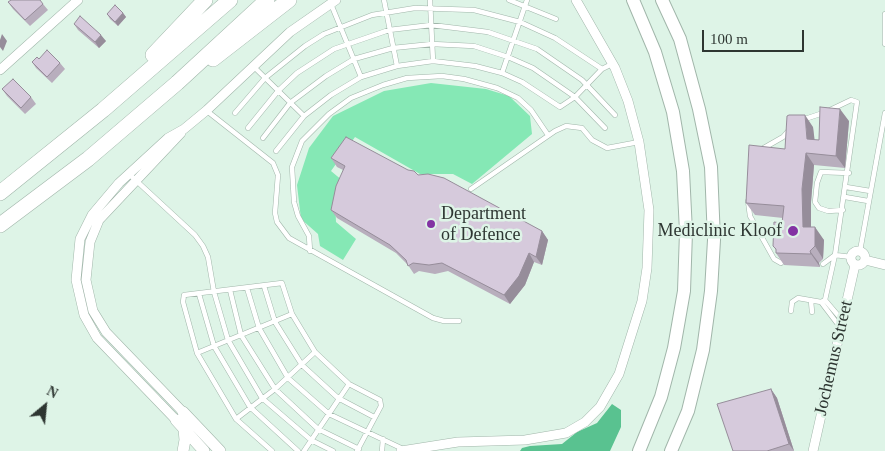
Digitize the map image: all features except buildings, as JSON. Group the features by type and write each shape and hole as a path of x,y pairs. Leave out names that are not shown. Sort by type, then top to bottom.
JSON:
{"highway":[{"path":"103,110 206,0"},
{"path":"0,193 103,110 230,0"},
{"path":"0,225 88,159 177,83 267,0"},
{"path":"177,83 225,52 289,0"}],"main road":[{"path":"633,0 654,52 673,112 683,171 686,232 684,291 674,348 661,397 639,451"},
{"path":"662,0 680,39 699,109 711,167 714,240 711,291 703,350 688,411 671,451"}],"street":[{"path":"403,450 458,442 525,440 566,433 585,422 600,407 622,368 642,301 649,210 639,142 628,101 612,64 576,0"},
{"path":"0,70 76,1"},
{"path":"200,450 200,440 106,332 93,311 88,293 86,267 90,242 100,220 132,178 290,32 333,2"},
{"path":"860,251 864,254 865,260 862,264 853,261 855,252 860,251"},
{"path":"865,260 885,266"},
{"name":"Jochemus Street","path":"813,451 842,324 853,261"},
{"path":"181,420 200,450"},
{"path":"181,420 185,440 183,451"},
{"path":"181,420 220,451"},
{"path":"200,450 212,451"}],"lane":[{"path":"384,0 396,66"},
{"path":"430,0 433,61"},
{"path":"509,0 526,3 556,19"},
{"path":"333,2 340,27 361,77"},
{"path":"502,73 526,3"},
{"path":"235,113 265,78 304,46 340,27 385,13 431,7 474,10 520,22 555,38 602,69"},
{"path":"885,14 885,44"},
{"path":"248,128 278,91 297,73 348,43 389,30 431,25 472,28 514,40 551,57 586,84 615,115"},
{"path":"263,138 290,103 326,76 354,59 393,48 432,44 474,46 508,56 533,68 575,97 605,128"},
{"path":"276,151 304,116 331,94 361,77 396,66 433,61 475,66 502,73 522,82 560,107 575,97 602,69 612,64"},
{"path":"253,66 304,116"},
{"path":"310,251 308,236 298,216 294,202 292,167 302,140 328,114 351,98 407,78 442,76 464,79 497,88 518,98 532,110 548,135"},
{"path":"755,152 781,138 799,121 853,100 857,105 843,210 828,290 823,301"},
{"path":"207,110 273,163 278,175 275,213 277,222 289,238 433,318 459,322"},
{"path":"860,251 870,191 883,136 885,113"},
{"path":"471,189 560,128 572,125 582,128 592,140 607,148 639,142"},
{"path":"843,210 828,211 819,208 815,202 817,183 821,172 848,173"},
{"path":"132,178 199,240 208,257 214,292 228,340 262,398 311,440 333,451"},
{"path":"846,187 870,191"},
{"path":"748,197 750,216 774,259 782,263"},
{"path":"845,197 868,201"},
{"path":"835,255 853,261"},
{"path":"823,264 835,255"},
{"path":"230,290 241,336 275,389 318,429 358,450 381,406 380,400 349,384 315,352 292,314 282,283 276,282 264,286 186,295 182,298 197,353 236,419 272,451"},
{"path":"264,286 275,322 302,365 338,398 374,417"},
{"path":"247,288 259,328 288,378 329,414 403,450"},
{"path":"820,288 828,290"},
{"path":"200,294 214,346 250,408 298,451"},
{"path":"791,311 795,299 823,301"},
{"path":"812,301 812,312"},
{"path":"823,301 842,324"},
{"path":"823,301 842,324"},
{"path":"197,353 292,314"},
{"path":"236,419 288,378 315,352"},
{"path":"304,451 349,384"},
{"path":"382,451 383,439"}],"green space":[{"path":"431,83 486,89 509,96 530,116 532,134 472,184 453,174 420,174 355,137 331,171 343,181 335,200 336,222 356,239 343,260 320,246 318,234 301,219 297,185 309,148 333,116 384,91"},
{"path":"612,404 621,410 621,427 610,451 520,451 522,448 530,446 562,444 577,432 597,423"}],"place":[{"name":"Department of Defence","path":"431,224"},
{"name":"Mediclinic Kloof","path":"793,231"}]}
